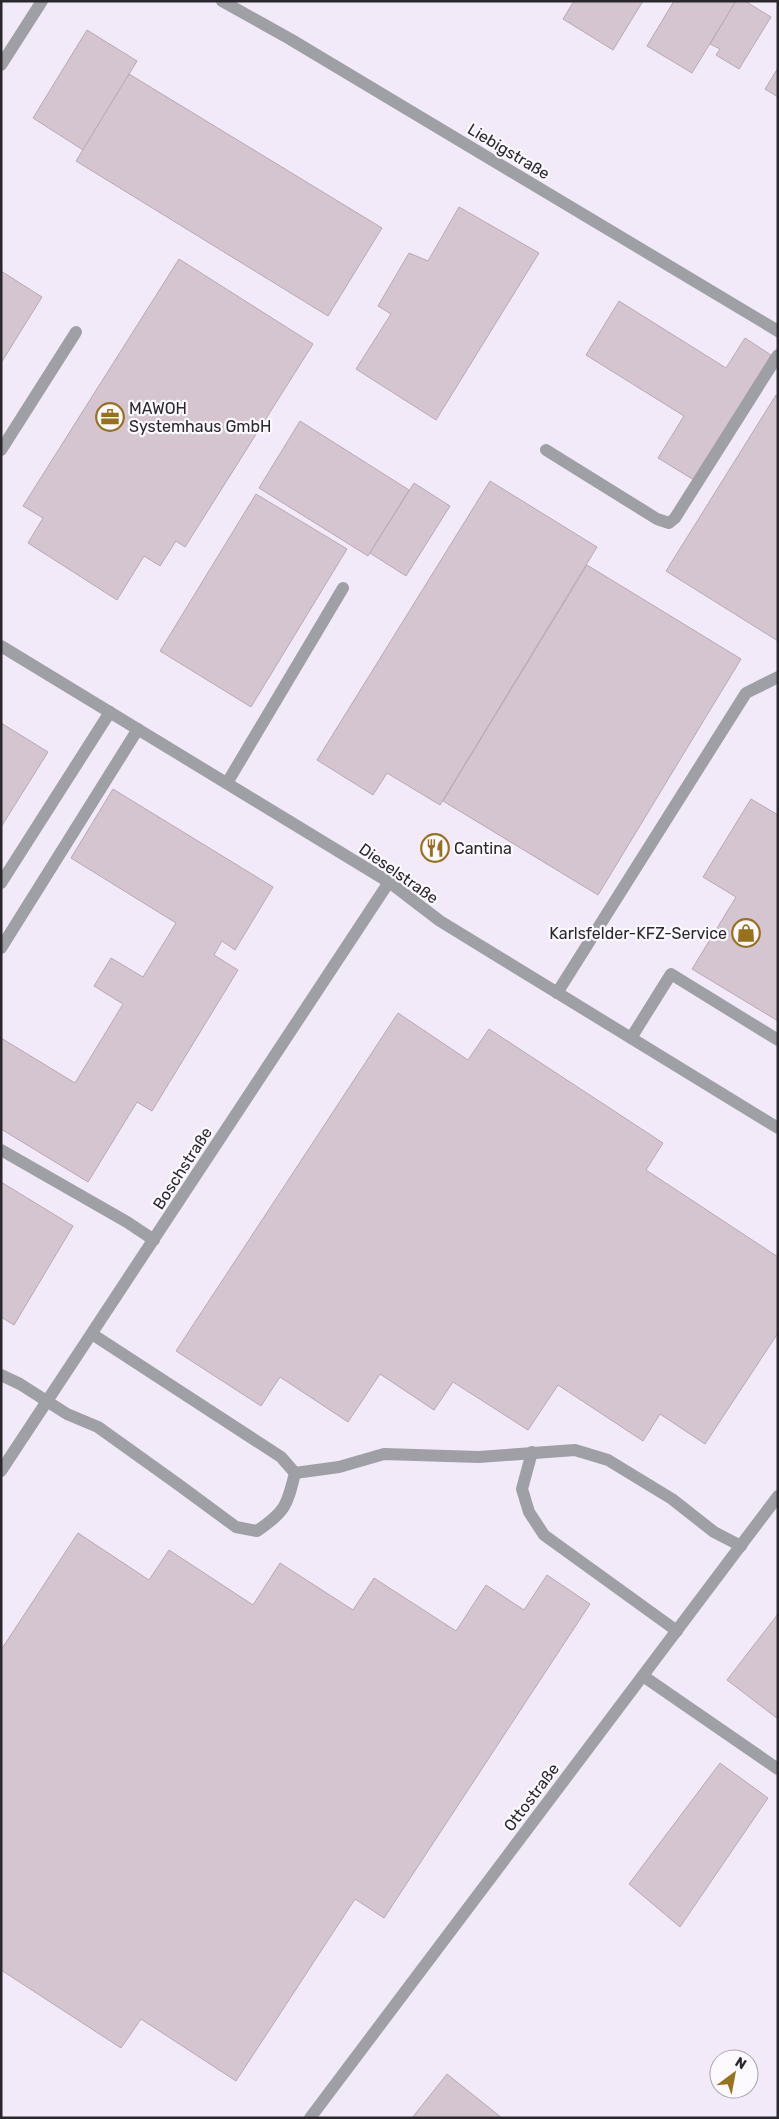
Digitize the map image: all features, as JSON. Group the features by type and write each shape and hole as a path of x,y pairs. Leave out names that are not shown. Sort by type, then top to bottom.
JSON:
{"street":[{"path":"1,65 42,1"},
{"name":"Liebigstraße","path":"222,1 290,39 778,331"},
{"path":"1,450 76,332"},
{"path":"546,450 657,519 669,523 675,518 778,355"},
{"path":"227,784 343,588"},
{"name":"Dieselstraße","path":"1,646 389,882 440,921 778,1128"},
{"path":"557,993 746,693 778,676"},
{"path":"1,883 110,712"},
{"path":"1,948 138,729"},
{"name":"Boschstraße","path":"1,1471 389,882"},
{"path":"632,1038 672,974 778,1040"},
{"path":"1,1150 127,1222 154,1240"},
{"path":"92,1334 281,1457 295,1473"},
{"path":"1,1375 48,1401 67,1414 98,1428 236,1527 257,1531 275,1519 288,1501 295,1473"},
{"path":"295,1473 339,1467 384,1454 479,1457 575,1450 608,1460 672,1499 714,1532 741,1546"},
{"path":"532,1452 522,1489 529,1512 544,1535 677,1631"},
{"name":"Ottostraße","path":"310,2118 778,1496"},
{"path":"642,1676 778,1769"}],"building":[{"path":"574,1 643,1 613,50 563,19"},
{"path":"674,1 736,1 692,73 647,46"},
{"path":"736,1 745,1 771,17 739,69 716,55 720,49 710,44"},
{"path":"87,30 137,61 83,150 33,118"},
{"path":"778,68 778,97 765,89"},
{"path":"129,74 382,228 328,316 76,161"},
{"path":"459,207 539,253 436,420 356,369 391,314 378,306 409,253 428,261"},
{"path":"179,259 313,344 185,547 176,541 160,566 144,556 117,600 28,543 43,518 23,506"},
{"path":"1,271 42,297 1,363"},
{"path":"619,301 726,368 745,338 771,355 694,480 658,458 684,416 586,355"},
{"path":"776,395 778,397 778,641 666,571"},
{"path":"300,421 409,490 368,556 259,488"},
{"path":"490,481 597,547 440,805 387,773 373,795 317,760"},
{"path":"414,483 450,506 406,576 370,553"},
{"path":"256,494 347,549 251,707 160,651"},
{"path":"587,565 741,659 598,895 443,801"},
{"path":"1,723 48,752 1,827"},
{"path":"113,789 273,887 235,950 222,941 214,955 238,970 152,1111 137,1102 88,1182 1,1129 1,1038 75,1083 123,1004 94,986 111,958 143,977 176,923 71,858"},
{"name":"Karlsfelder-KFZ-Service","path":"751,799 778,815 778,1021 692,969 736,897 703,877"},
{"path":"398,1013 468,1060 489,1029 663,1143 646,1170 778,1257 778,1333 705,1444 660,1414 643,1441 558,1385 528,1430 453,1382 434,1410 380,1374 348,1422 280,1377 261,1406 176,1351"},
{"path":"1,1182 73,1226 14,1325 1,1317"},
{"path":"78,1533 149,1580 169,1550 253,1605 280,1563 353,1610 374,1578 456,1631 486,1585 524,1610 547,1575 590,1604 384,1918 355,1899 236,2081 141,2019 121,2048 1,1970 1,1650"},
{"path":"778,1614 778,1719 727,1680"},
{"path":"720,1763 768,1798 680,1927 629,1884"},
{"path":"447,2074 502,2118 412,2118"}],"place":[{"name":"MAWOH Systemhaus GmbH","path":"110,417"},
{"name":"Cantina","path":"435,848"},
{"name":"Karlsfelder-KFZ-Service","path":"746,933"}]}
